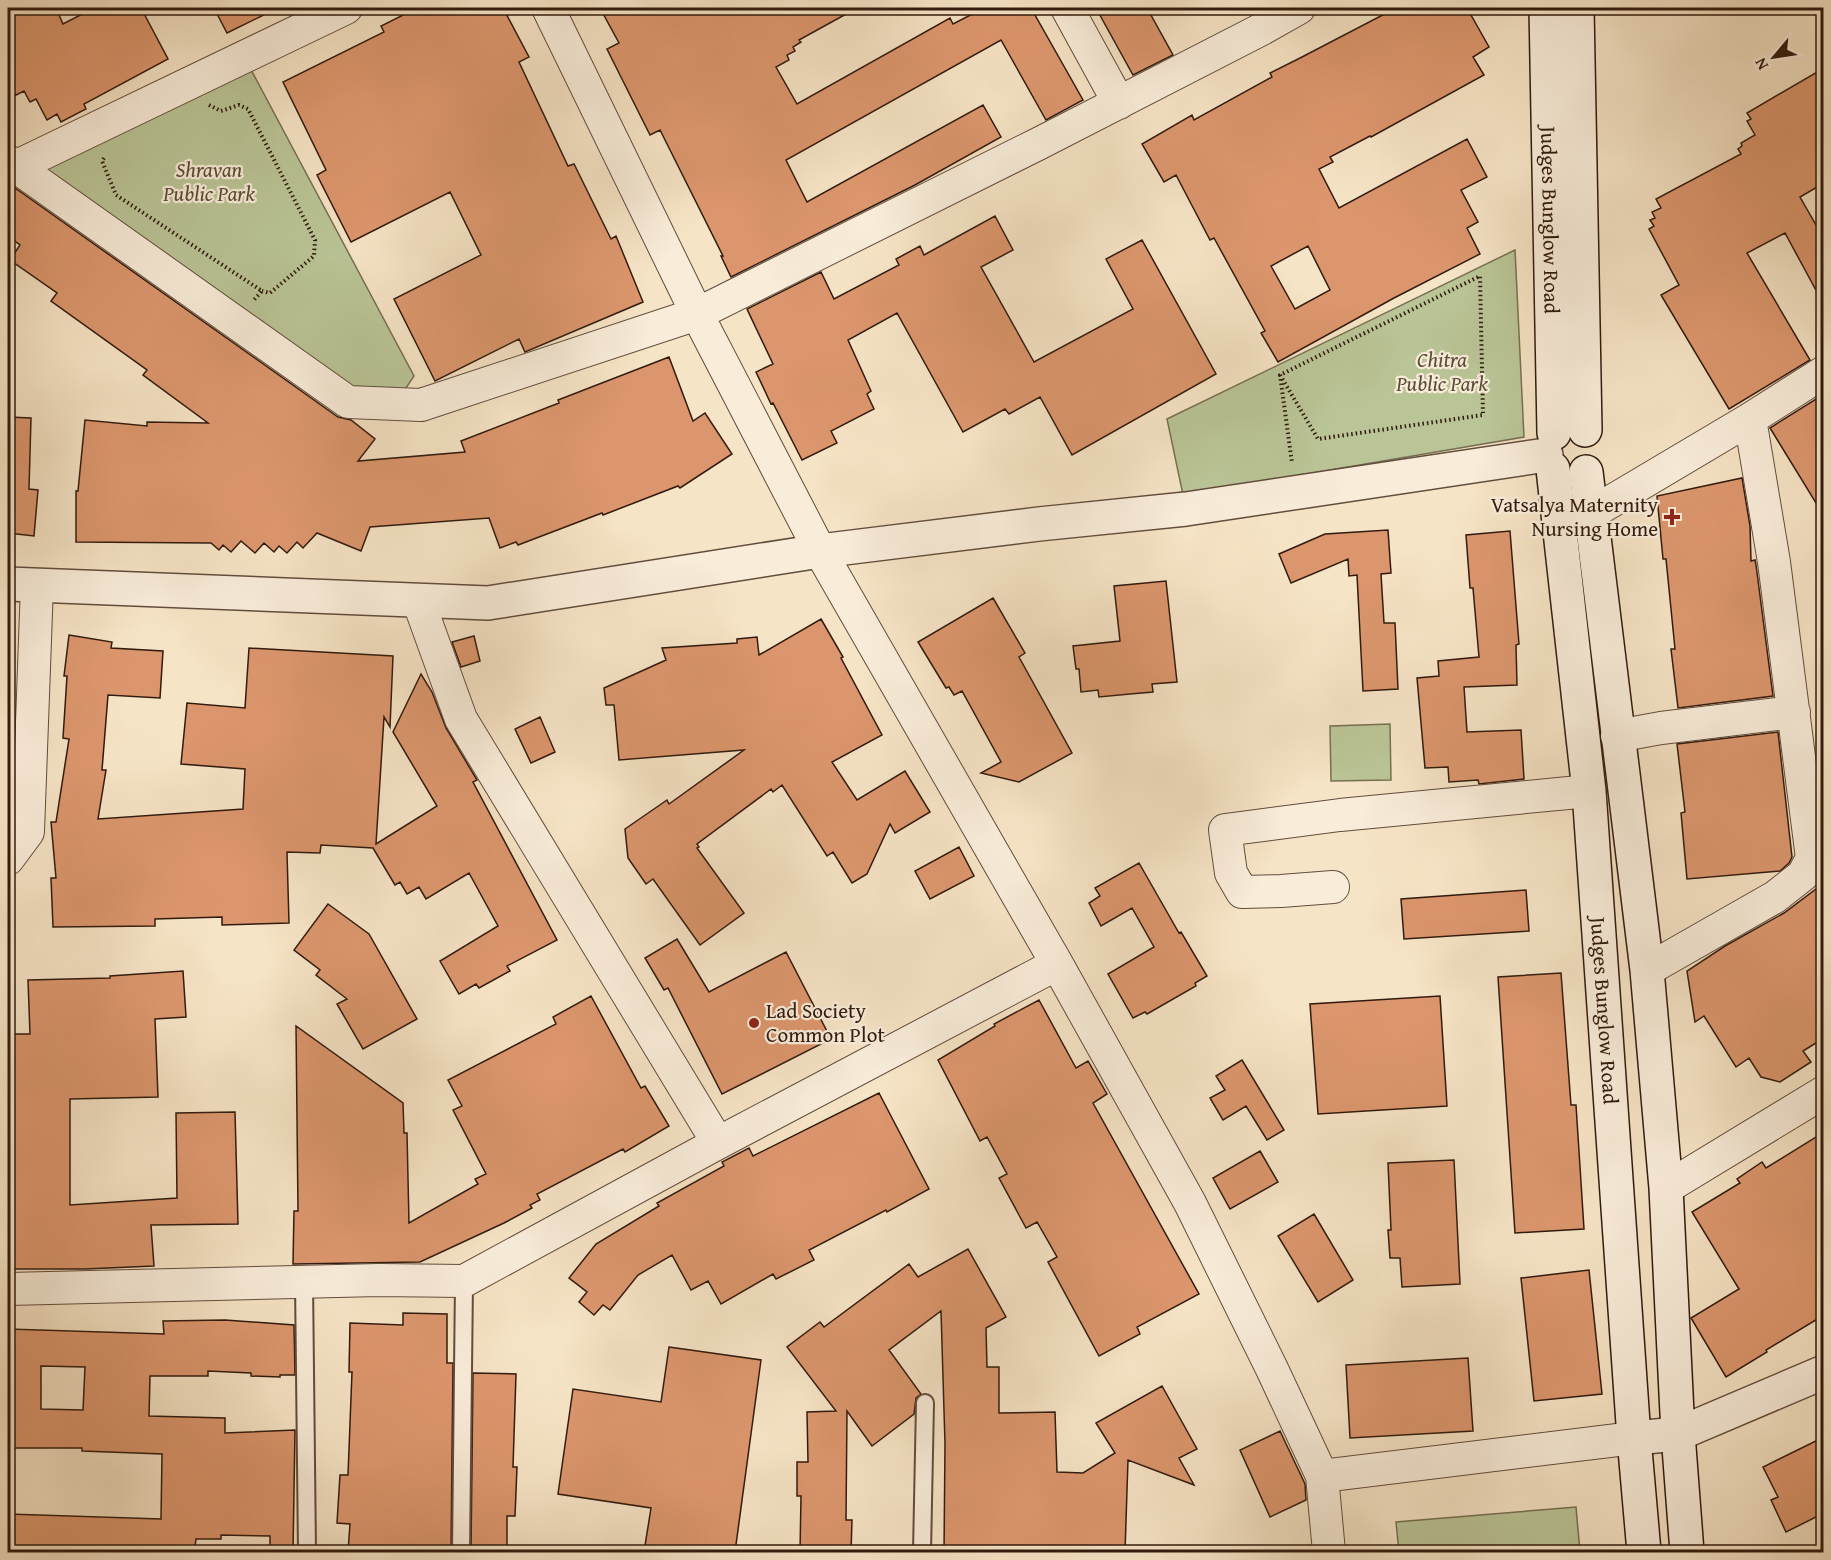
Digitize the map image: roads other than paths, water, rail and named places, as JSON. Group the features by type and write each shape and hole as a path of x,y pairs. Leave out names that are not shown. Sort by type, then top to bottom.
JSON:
{"main road":[{"name":"Judges Bunglow Road","path":"1546,8 1560,447 1589,791 1644,1552"},
{"name":"Judges Bunglow Road","path":"1560,447 1577,8"},
{"name":"Judges Bunglow Road","path":"1560,447 1592,436 1596,443 1595,461 1586,472 1647,970 1666,1188 1678,1434 1687,1552"},
{"path":"22,585 488,603 820,551 1039,524 1186,509 1560,447"},
{"path":"1634,1438 1678,1434 1824,1372"}],"street":[{"path":"346,8 11,164 348,402 421,405 697,314 1119,103 1293,9"},
{"path":"548,8 697,314 820,551 1057,964 1190,1203 1322,1476 1329,1552"},
{"path":"1067,8 1119,103"},
{"path":"1590,514 1824,372"},
{"path":"1647,970 1775,897 1803,875 1818,857 1750,419"},
{"path":"8,859 28,832 22,585"},
{"path":"418,600 461,719 718,1143"},
{"path":"1617,736 1661,728 1794,712"},
{"path":"1332,887 1242,892 1231,873 1225,830 1340,815 1589,791"},
{"path":"8,1288 304,1281 464,1281 718,1143 1057,964"},
{"path":"1666,1188 1824,1092"},
{"path":"1322,1476 1634,1438"}],"lane":[{"path":"304,1281 307,1552"},
{"path":"461,1552 464,1281"},
{"path":"922,1552 925,1403"}],"place":[{"name":"Vatsalya Maternity Nursing Home","path":"1672,517"},
{"name":"Lad Society Common Plot","path":"754,1023"}],"park label":[{"name":"Shravan Public Park","path":"209,182"},
{"name":"Chitra Public Park","path":"1442,372"}]}
